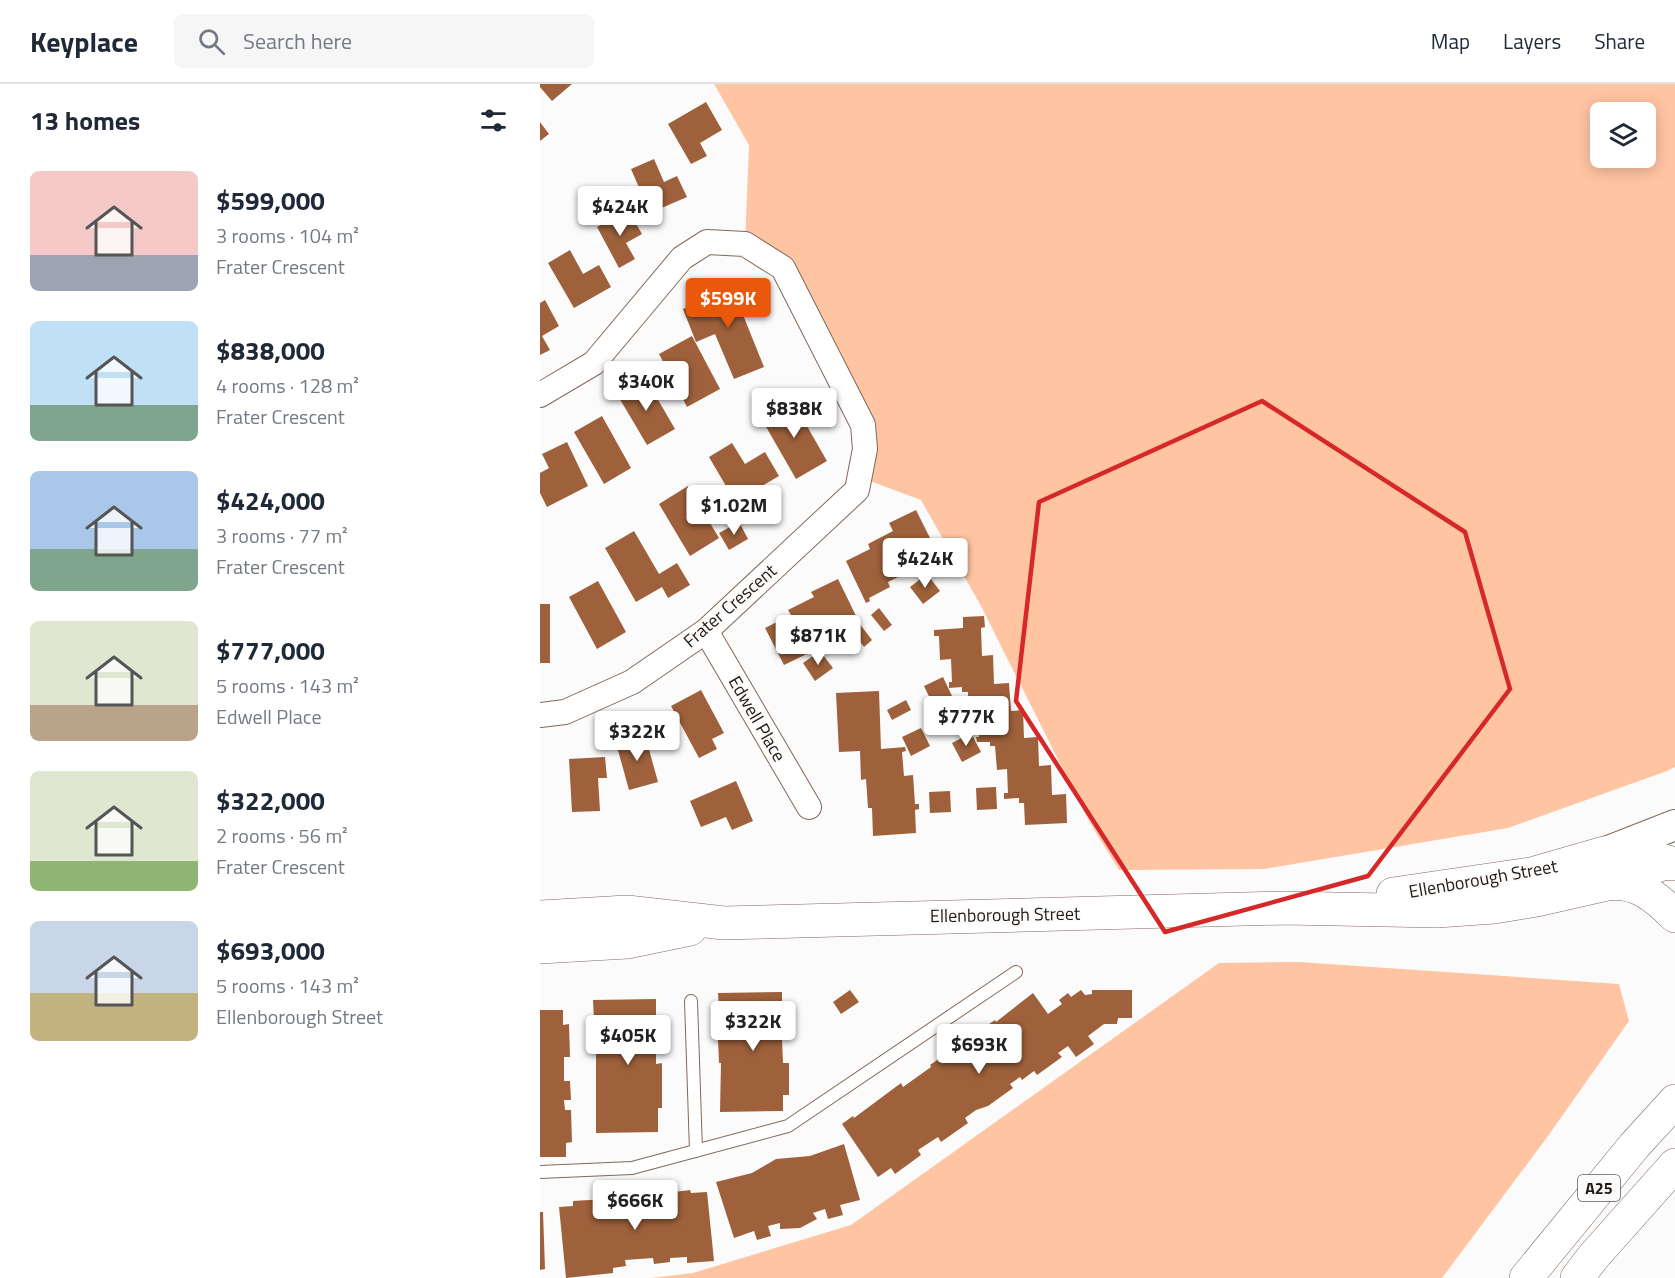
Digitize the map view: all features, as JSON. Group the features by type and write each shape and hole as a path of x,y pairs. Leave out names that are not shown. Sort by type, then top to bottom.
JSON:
{"main road":[{"path":"1604,869 1646,854 1673,860 1670,891 1675,910"},
{"name":"Ellenborough Street","path":"540,917 627,912 724,922 1285,909 1519,876 1604,869 1622,883 1637,886 1655,897 1675,916"},
{"name":"Ellenborough Street","path":"540,947 627,942 724,922"},
{"name":"A25","path":"1526,1278 1634,1146 1675,1101"},
{"name":"A25","path":"1577,1278 1675,1165"}],"street":[{"name":"Frater Crescent","path":"540,395 594,363 682,258 707,242 745,243 783,268 863,425 865,449 857,490 706,631 632,682 565,712 540,715"},
{"name":"Edwell Place","path":"706,631 808,807"},
{"name":"Ellenborough Street","path":"1604,869 1675,825"}],"lane":[{"path":"540,1172 633,1168 788,1126 1016,972"},
{"path":"691,1000 696,1151"}],"highlighted area":[{"path":"1262,401 1465,532 1510,689 1368,876 1165,932 1016,701 1039,502"}],"shaded area":[{"path":"714,84 1675,84 1675,767 1508,828 1264,869 1119,870 1090,823 981,606 921,500 870,481 863,425 783,268 745,244 749,145"},
{"path":"1299,962 1619,984 1629,1021 1548,1136 1442,1278 651,1278 693,1273 851,1225 1219,963"}],"building":[{"path":"540,84 572,84 552,101"},
{"path":"706,102 722,130 700,143 707,156 691,164 668,124"},
{"path":"540,122 549,134 540,141"},
{"path":"654,159 664,182 677,176 687,197 650,213 631,169"},
{"path":"628,210 642,234 626,243 635,259 619,268 597,227"},
{"path":"570,250 583,274 599,265 611,287 574,308 548,263"},
{"path":"751,287 760,309 743,315 764,367 734,379 715,334 696,342 683,309 722,294 723,299"},
{"path":"545,300 559,326 542,336 550,350 540,355 540,303"},
{"path":"692,336 720,389 687,407 659,354"},
{"path":"646,379 675,429 647,445 618,396"},
{"path":"792,400 827,461 796,479 761,418"},
{"path":"602,416 631,468 604,484 574,432"},
{"path":"567,442 588,486 547,507 540,493 540,473 549,468 542,454"},
{"path":"732,443 745,464 765,452 779,476 757,489 769,509 747,522 709,457"},
{"path":"688,486 719,538 690,556 659,504"},
{"path":"916,510 935,548 910,559 917,573 910,576 908,572 888,582 890,587 869,598 870,601 866,603 846,561 870,549 868,544 893,531 889,523"},
{"path":"739,522 748,539 729,550 719,533"},
{"path":"634,531 659,574 677,563 690,585 668,598 662,587 636,602 605,548"},
{"path":"927,574 940,591 923,604 910,587"},
{"path":"838,579 859,622 853,624 851,620 831,630 833,635 813,646 815,650 784,665 765,628 791,615 788,610 814,597 811,592"},
{"path":"598,581 626,632 597,649 569,597"},
{"path":"540,604 550,604 550,663 540,663"},
{"path":"879,608 892,625 884,631 871,615"},
{"path":"984,616 985,627 981,628 982,656 993,655 994,684 1009,683 1011,711 1023,710 1024,738 1038,737 1039,766 1051,765 1052,795 1066,794 1067,823 1025,825 1024,803 1019,803 1019,798 1004,799 1004,793 1008,793 1007,769 997,770 995,746 990,746 990,742 977,742 976,737 979,737 978,714 968,715 968,692 962,692 962,687 949,688 949,682 952,682 951,659 940,660 939,636 934,636 934,630 963,628 963,617"},
{"path":"859,623 872,640 864,647 851,630"},
{"path":"820,651 833,668 815,681 803,663"},
{"path":"943,677 952,696 933,705 924,686"},
{"path":"701,690 724,733 712,739 717,749 699,758 671,706"},
{"path":"879,691 881,749 905,747 906,751 902,752 904,776 913,775 915,804 919,804 919,809 915,810 916,833 873,836 872,808 868,808 866,779 861,780 860,751 839,752 836,693"},
{"path":"906,700 911,710 892,720 887,710"},
{"path":"921,728 930,746 911,756 902,737"},
{"path":"971,733 981,752 962,762 952,743"},
{"path":"645,735 658,782 629,790 616,743"},
{"path":"605,757 607,778 598,778 600,811 572,812 569,759"},
{"path":"736,781 753,821 732,830 726,817 701,827 690,801"},
{"path":"996,787 997,809 977,810 976,788"},
{"path":"950,791 951,812 930,813 929,792"},
{"path":"850,990 859,1002 841,1014 833,1002"},
{"path":"1081,990 1085,995 1092,994 1092,990 1132,990 1132,1018 1118,1018 1117,1024 1104,1024 1088,1036 1094,1044 1076,1057 1068,1046 1058,1053 1062,1057 1037,1075 1034,1071 1022,1080 1020,1077 1010,1084 1013,1088 988,1106 976,1110 965,1118 968,1123 941,1142 938,1137 918,1150 921,1155 895,1174 891,1168 878,1177 842,1124 853,1116 854,1118 901,1083 903,1087 931,1067 930,1065 995,1020 996,1022 1033,993 1048,1014 1062,1004 1059,1000 1068,993 1071,997"},
{"path":"782,992 782,1006 788,1006 789,1039 782,1039 783,1063 789,1063 789,1095 783,1095 783,1111 720,1112 721,1063 719,1063 718,1040 721,1040 718,993"},
{"path":"656,999 656,1019 661,1019 661,1044 656,1044 656,1064 662,1063 662,1108 658,1108 658,1132 596,1133 596,1020 594,1020 593,1000"},
{"path":"540,1010 563,1010 563,1025 569,1024 570,1057 564,1057 564,1081 570,1081 571,1100 564,1100 565,1110 571,1110 572,1142 566,1143 566,1157 540,1157"},
{"path":"844,1144 860,1200 840,1205 843,1215 828,1219 825,1209 813,1213 817,1219 800,1228 780,1229 780,1223 768,1226 771,1236 757,1240 754,1231 734,1238 716,1182 752,1173 776,1159 810,1156"},
{"path":"690,1190 691,1193 707,1192 714,1261 687,1263 687,1257 670,1258 670,1262 654,1264 653,1258 625,1260 626,1266 613,1268 613,1273 566,1278 559,1207 573,1206 573,1201"},
{"path":"540,1212 543,1212 545,1269 540,1270"}]}
